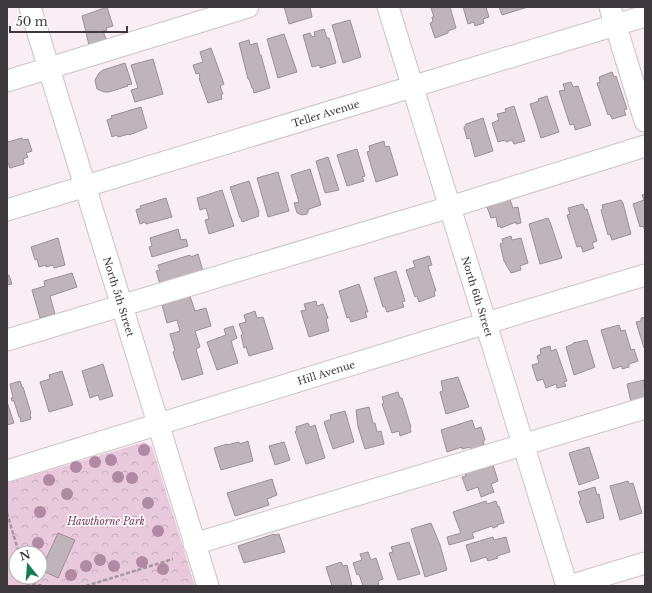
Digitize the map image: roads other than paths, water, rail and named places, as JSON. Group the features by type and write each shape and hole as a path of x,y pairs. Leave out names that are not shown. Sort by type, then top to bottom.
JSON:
{"street":[{"name":"North 5th Street","path":"30,7 208,586"},
{"path":"7,81 248,7"},
{"name":"North 6th Street","path":"388,7 568,586"},
{"path":"625,15 645,121"},
{"name":"Teller Avenue","path":"7,210 412,87 625,15"},
{"path":"7,340 450,207 645,146"},
{"name":"Hill Avenue","path":"7,471 645,275"},
{"path":"194,544 645,408"},
{"path":"568,586 645,563"}],"park label":[{"name":"Hawthorne Park","path":"106,521"}]}
